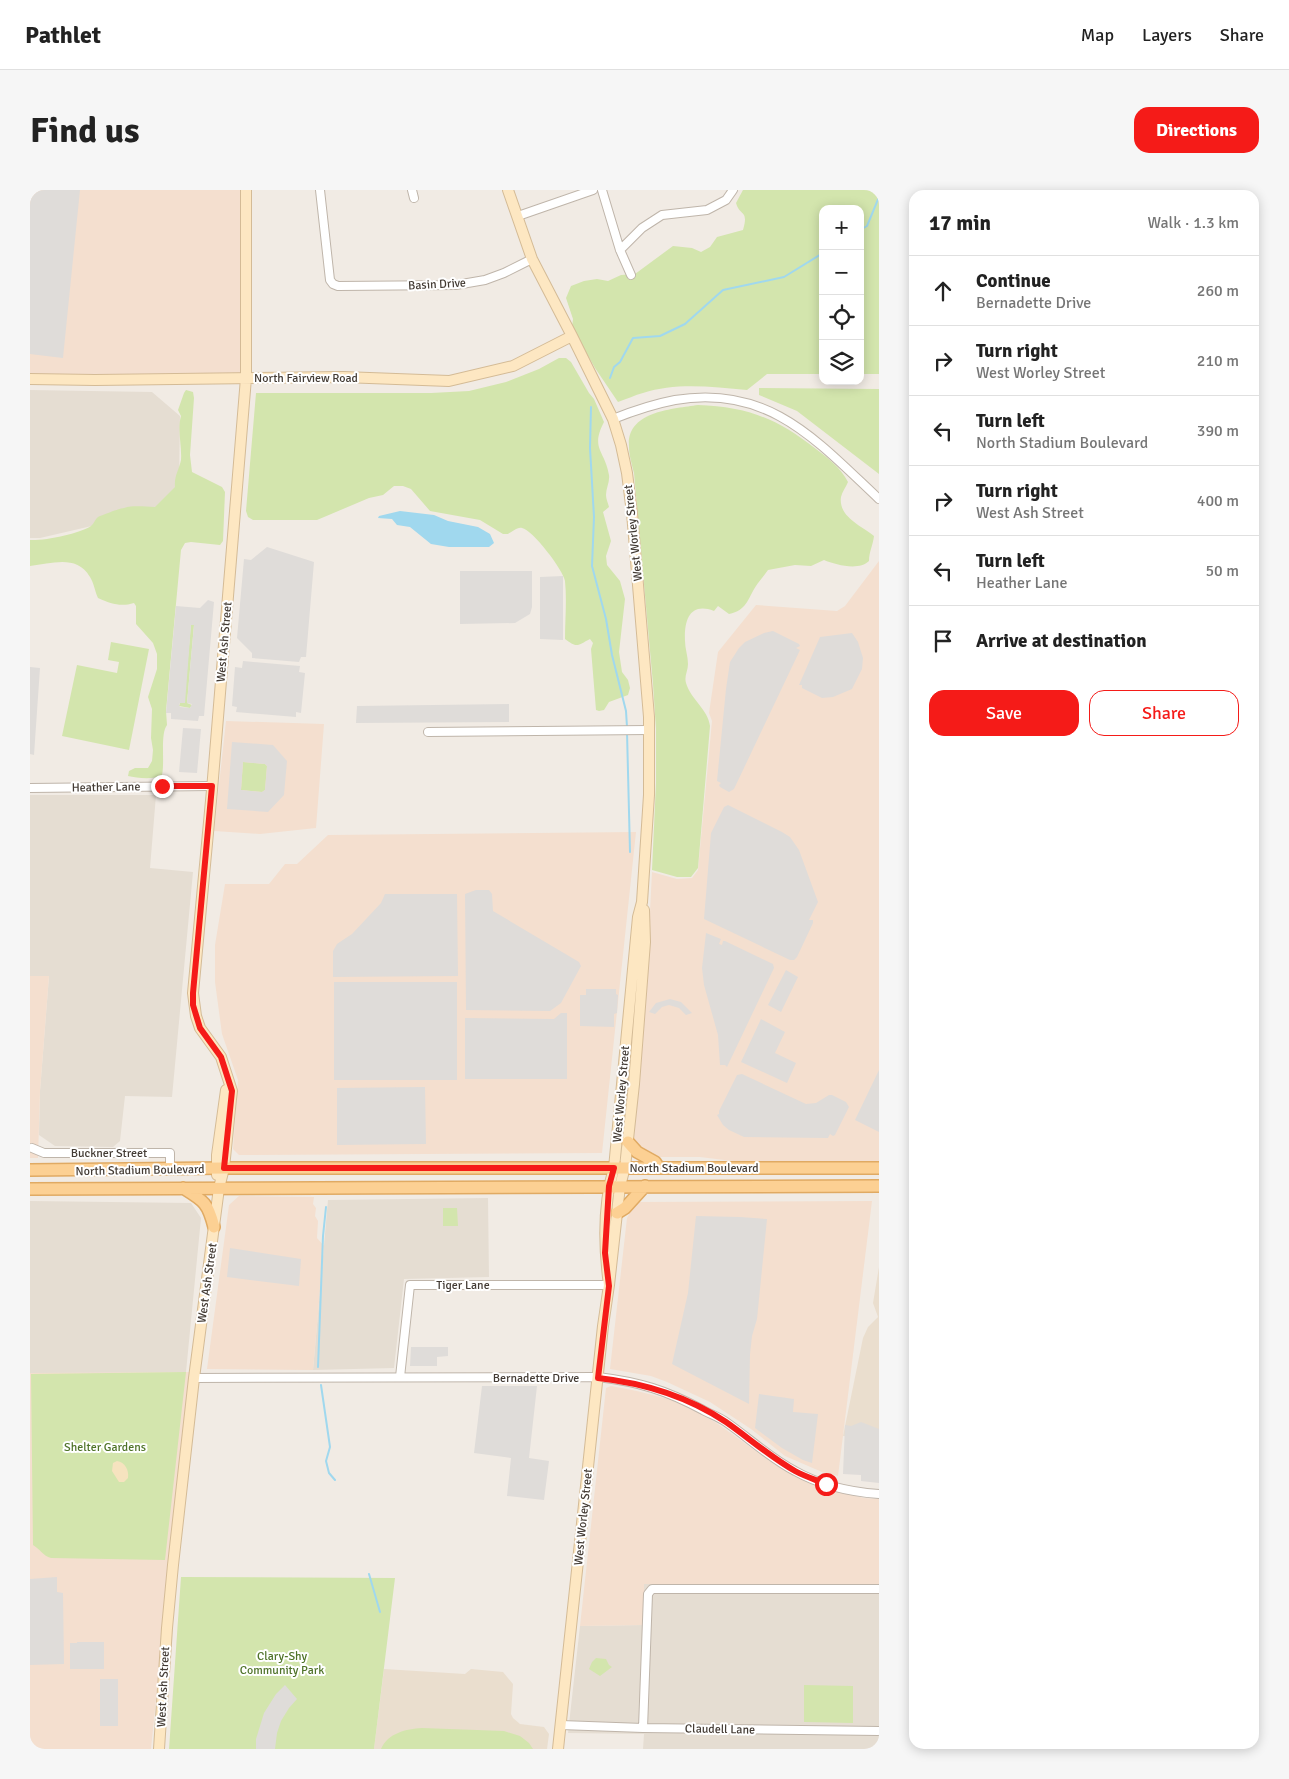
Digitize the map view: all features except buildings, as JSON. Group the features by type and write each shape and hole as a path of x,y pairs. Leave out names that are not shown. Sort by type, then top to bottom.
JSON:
{"main road":[{"path":"628,1142 637,1152 655,1162 659,1168"},
{"name":"North Stadium Boulevard","path":"30,1170 220,1168 879,1168"},
{"path":"617,1213 625,1208 645,1186"},
{"name":"North Stadium Boulevard","path":"30,1189 879,1186"},
{"path":"183,1188 209,1208 214,1227"}],"street":[{"name":"West Ash Street","path":"159,1749 173,1565 220,1168 232,1091 221,1057 200,1028 193,1005 193,987 212,786 246,378 246,190"},
{"name":"Basin Drive","path":"320,190 330,280 338,286 456,285 485,280 532,259"},
{"name":"West Worley Street","path":"508,190 532,259 613,418 621,445 632,513 649,730 649,795 642,902 638,917 620,1168"},
{"path":"518,216 593,190"},
{"path":"602,190 620,250 631,275"},
{"path":"620,250 642,228 662,215 707,210 726,200 733,190"},
{"name":"North Fairview Road","path":"30,379 343,377 449,382 513,366 572,336"},
{"path":"613,418 646,407 686,398 734,399 755,405 776,413 796,425 879,499"},
{"path":"428,732 649,730"},
{"name":"Heather Lane","path":"30,788 212,786"},
{"name":"West Worley Street","path":"609,1286 605,1253 614,1186 628,1142 634,1084 645,942 645,917 642,902"},
{"name":"Buckner Street","path":"32,1148 44,1153 170,1153 170,1169"},
{"name":"West Worley Street","path":"558,1749 617,1213 614,1186"},
{"name":"Tiger Lane","path":"400,1377 410,1285 609,1286"},
{"name":"Bernadette Drive","path":"194,1378 598,1378 624,1381 654,1388 680,1397 726,1422 795,1471 828,1485 859,1492 879,1494"},
{"path":"643,1728 648,1594 652,1589 879,1588"},
{"name":"Claudell Lane","path":"561,1725 879,1731"}],"shaded area":[{"path":"30,190 246,190 246,378 30,374"},
{"path":"30,190 80,190 63,358 30,354"},
{"path":"30,390 152,392 180,416 179,486 152,512 40,538 30,538"},
{"path":"267,547 314,562 306,657 301,657 299,662 252,658 252,653 237,638 244,559 251,560"},
{"path":"879,561 879,1161 732,1161 700,1157 655,1157 636,1146 634,1138 647,970 652,872 677,879 692,878 698,870 712,721 709,713 718,652 756,605 837,611 845,606"},
{"path":"460,571 532,571 532,607 530,614 515,623 460,624"},
{"path":"563,576 563,640 540,639 540,577"},
{"path":"208,600 214,602 204,716 199,716 198,721 171,719 171,713 166,713 176,606 200,608","holes":["191,625 194,625 187,703 192,704 190,708 180,707 180,703 185,703"]},
{"path":"773,631 799,644 800,646 796,648 800,650 734,789 729,792 720,787 721,783 717,781 730,662 745,642"},
{"path":"852,633 858,642 863,658 862,669 852,689 833,697 822,698 802,688 802,685 799,685 820,637"},
{"path":"243,661 300,666 299,672 305,673 301,713 296,712 296,717 236,712 237,707 232,706 235,667 242,668"},
{"path":"30,667 40,668 34,755 30,754"},
{"path":"509,704 509,722 356,723 357,706"},
{"path":"226,721 324,724 316,828 260,834 214,831"},
{"path":"183,728 201,729 197,773 179,772"},
{"path":"232,742 273,745 287,761 284,795 268,812 227,809","holes":["243,762 265,764 267,766 265,790 262,792 241,790"]},
{"path":"30,795 156,795 150,868 193,872 172,1097 125,1096 120,1141 113,1147 55,1146 39,1135 40,1091 49,976 30,976"},
{"path":"728,805 790,837 799,850 818,902 809,920 813,920 813,923 794,960 790,960 704,919 711,833 724,807"},
{"path":"636,832 602,1153 239,1155 233,1149 238,1080 222,1034 215,982 215,945 225,884 269,884 285,864 297,864 328,835"},
{"path":"476,890 489,890 492,894 493,911 579,962 581,966 561,1003 550,1011 466,1010 465,894"},
{"path":"385,894 457,894 458,976 333,977 333,951 337,944 352,934 381,903"},
{"path":"706,933 721,939 719,944 722,945 723,941 725,941 773,964 774,968 727,1067 720,1065 718,1035 704,985 702,968"},
{"path":"786,970 798,977 781,1012 768,1005"},
{"path":"30,976 49,976 40,1091 38,1158 30,1158"},
{"path":"334,982 457,982 457,1080 334,1080"},
{"path":"586,989 616,989 616,994 618,995 617,1013 614,1014 614,1027 580,1026 580,995 586,995"},
{"path":"670,999 681,1002 692,1013 686,1015 679,1008 669,1005 662,1007 655,1014 649,1012 656,1003"},
{"path":"561,1013 567,1013 567,1079 465,1079 465,1018 554,1019"},
{"path":"761,1019 785,1032 775,1053 796,1063 787,1083 741,1062"},
{"path":"879,1070 879,1132 855,1120"},
{"path":"742,1074 806,1104 816,1103 832,1095 846,1102 849,1107 835,1135 830,1134 828,1138 744,1137 729,1130 723,1125 717,1115 737,1075"},
{"path":"425,1087 426,1144 337,1145 337,1088"},
{"path":"239,1196 314,1197 315,1216 318,1221 317,1238 324,1246 313,1370 207,1369 229,1205"},
{"path":"488,1198 489,1277 404,1279 394,1368 313,1370 328,1200"},
{"path":"30,1201 191,1203 201,1218 186,1372 30,1374"},
{"path":"872,1201 838,1476 822,1472 785,1456 751,1429 710,1402 651,1376 610,1369 627,1218 636,1202"},
{"path":"696,1216 767,1219 757,1319 752,1336 750,1354 749,1404 672,1364 688,1293"},
{"path":"230,1248 301,1259 299,1286 227,1277"},
{"path":"879,1267 879,1437 843,1436 863,1338 868,1327 878,1317 873,1303"},
{"path":"411,1347 448,1347 448,1356 437,1357 437,1366 410,1366"},
{"path":"189,1372 151,1749 30,1749 30,1373"},
{"path":"482,1386 537,1386 529,1458 549,1461 544,1500 507,1496 511,1458 474,1453"},
{"path":"611,1386 672,1400 698,1412 796,1477 831,1490 864,1498 879,1499 879,1585 644,1584 644,1625 580,1626 606,1388"},
{"path":"759,1394 794,1399 793,1412 818,1414 812,1463 782,1448 755,1428"},
{"path":"861,1422 879,1429 879,1483 861,1481 861,1475 843,1474 845,1425 851,1426"},
{"path":"57,1577 57,1592 63,1593 64,1664 30,1665 30,1579"},
{"path":"644,1584 879,1585 879,1749 643,1749 644,1734 568,1733 580,1626 644,1625"},
{"path":"104,1642 104,1669 70,1669 70,1643"},
{"path":"384,1669 465,1674 471,1669 503,1672 513,1684 511,1714 513,1718 520,1724 544,1727 549,1734 547,1749 374,1749"},
{"path":"100,1679 118,1679 118,1726 100,1726"},
{"path":"285,1685 297,1699 281,1721 275,1749 256,1749 256,1739 264,1713 276,1694"}],"green space":[{"path":"743,190 879,190 879,374 864,374 864,205 819,205 819,374 767,374 747,390 695,386 668,387 618,402 595,368 572,327 573,319 566,298 571,286 584,281 597,279 608,281 621,275 635,274 673,246 692,248 701,252 710,247 717,237 743,230 745,219 736,203"},
{"path":"559,358 566,358 571,362 594,399 604,422 598,438 598,444 609,475 606,495 609,507 603,512 611,541 606,556 607,565 620,581 625,599 619,652 622,672 628,680 630,688 628,695 609,702 604,710 599,711 596,710 591,649 593,643 590,639 575,645 565,639 565,581 547,551 527,530 520,528 508,534 503,534 480,520 430,511 411,489 403,486 394,486 383,495 369,498 317,520 253,520 248,517 246,511 256,393 431,393 469,391 506,382 539,369"},
{"path":"759,388 879,389 879,474 797,411 759,395"},
{"path":"186,390 193,392 194,398 190,455 192,472 222,487 225,492 223,541 220,545 185,543 181,550 166,711 167,725 163,741 162,775 150,778 128,776 129,771 135,768 148,768 152,761 152,709 148,697 157,669 157,654 153,643 136,624 136,606 134,603 116,604 98,598 90,577 78,565 63,562 30,566 30,540 52,538 78,532 91,526 98,517 122,508 136,506 155,507 175,487 181,460 179,427 181,416 178,410"},
{"path":"698,405 732,408 761,416 788,429 816,449 838,468 848,482 841,497 843,510 852,520 874,536 869,561 865,564 847,566 824,560 811,566 795,565 768,570 740,610 729,614 718,606 714,611 699,609 694,611 687,620 685,633 688,664 686,680 688,689 706,714 710,726 698,868 691,877 677,877 652,870 656,783 656,729 634,473 629,447 630,435 635,426 643,419 664,411"},
{"path":"191,624 194,625 187,703 192,705 190,708 179,706 180,703 184,703"},
{"path":"111,642 149,649 129,750 62,736 77,665 117,673 119,662 108,660"},
{"path":"243,762 265,764 267,766 265,790 262,792 241,790"},
{"path":"443,1208 457,1208 458,1226 443,1226"},
{"name":"Shelter Gardens","path":"186,1372 165,1560 51,1558 33,1545 31,1374"},
{"name":"Clary-Shy Community Park","path":"181,1577 395,1578 374,1749 169,1749"},
{"path":"596,1658 606,1659 612,1667 600,1676 589,1669"},
{"path":"804,1685 853,1686 853,1723 804,1722"},
{"path":"422,1728 504,1731 520,1736 533,1749 381,1749 388,1739 398,1733"}],"sand":[{"path":"117,1461 122,1463 127,1469 128,1478 124,1482 119,1482 112,1471 113,1463"}],"water":[{"path":"400,511 434,515 448,521 478,527 490,534 494,543 489,547 449,547 431,544 410,527 397,525 392,519 378,518 379,516"}],"waterway":[{"path":"864,228 867,226 879,197"},
{"path":"610,378 614,367 620,362 633,338 660,336 685,324 723,290 784,277 819,255"},
{"path":"591,407 590,448 594,517 592,566 606,619 612,655 626,711 627,727"},
{"path":"627,732 630,852"},
{"path":"318,1367 323,1236 326,1207"},
{"path":"321,1385 330,1447 326,1461 329,1473 335,1480"},
{"path":"369,1574 380,1612"}],"route":[{"path":"162,786 212,786 193,1005 200,1028 221,1057 232,1091 224,1168 614,1168 609,1186 605,1253 609,1286 598,1378 624,1381 654,1388 680,1397 726,1422 795,1471 826,1484"}]}
